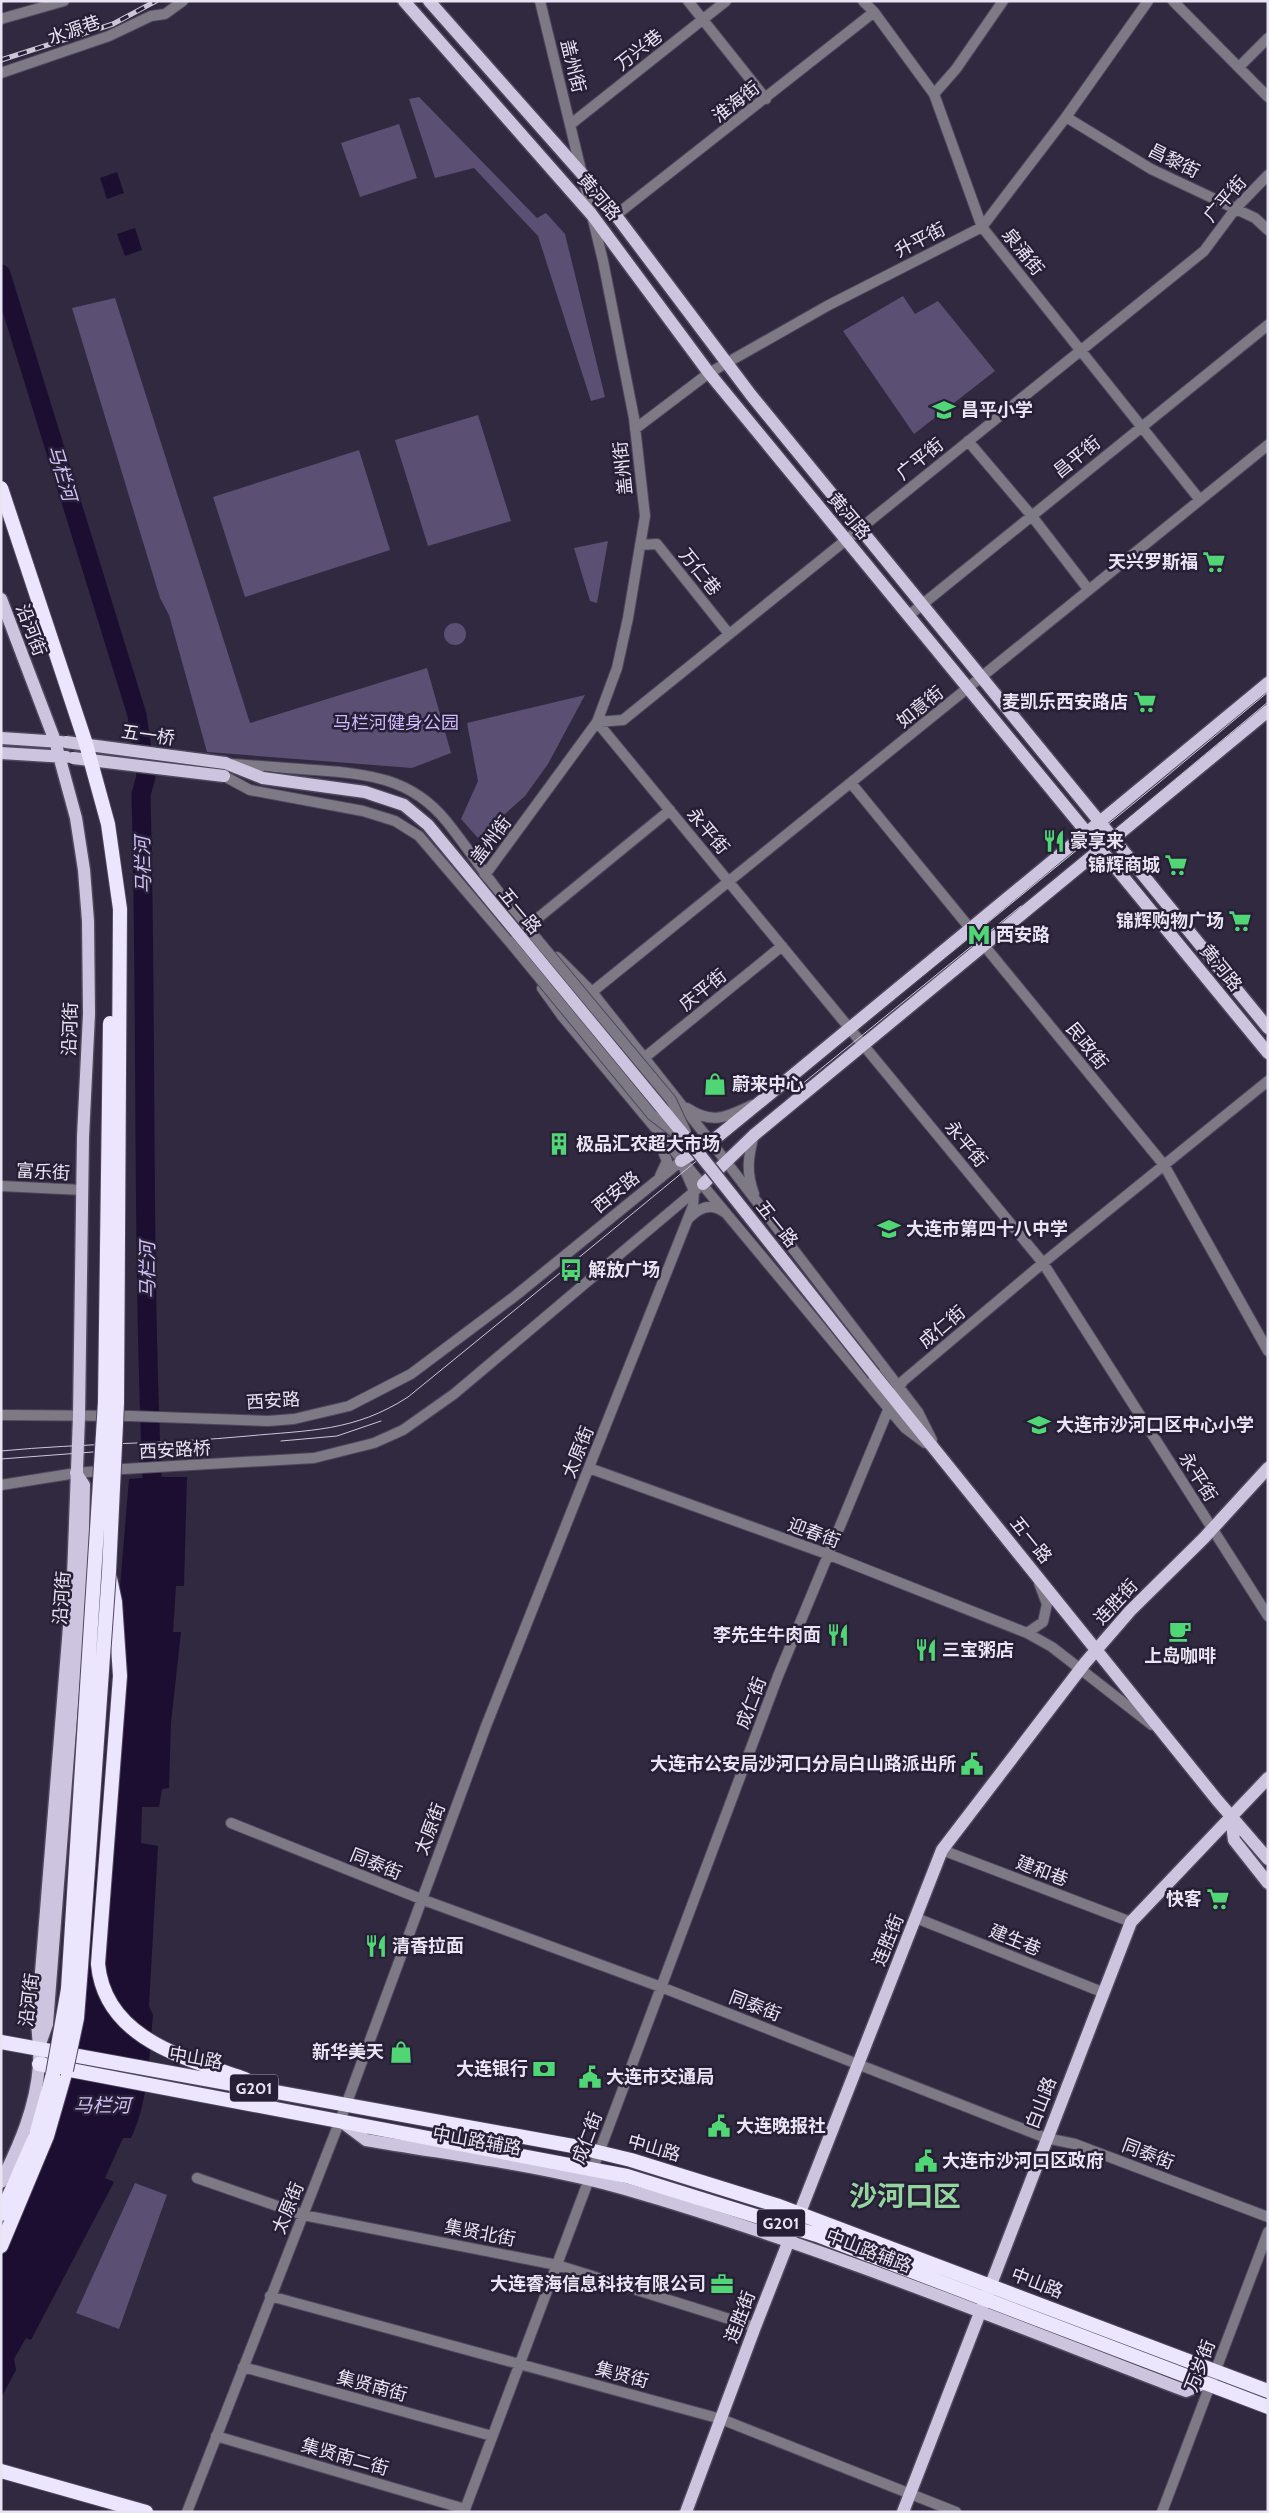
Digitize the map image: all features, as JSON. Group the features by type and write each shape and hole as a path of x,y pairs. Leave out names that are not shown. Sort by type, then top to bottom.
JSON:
{"highway":[{"path":"1,488 86,744 108,824 120,909 117,1404 109,1572 76,2018 66,2070 47,2136 1,2246"},
{"path":"1,516 82,764 100,826 111,910 105,1402 68,1989 53,2074 36,2135 1,2214"},
{"path":"109,1572 115,1602 120,1676 98,1964 99,1982 106,2000 118,2016 149,2041 167,2050 284,2093"},
{"name":"中山路","path":"1,2042 284,2093 599,2152 631,2160 799,2213 1268,2391"},
{"name":"中山路","path":"39,2064 340,2120 591,2174 627,2176 1268,2407"},
{"path":"1,2472 146,2512"}],"main road":[{"name":"黄河路","path":"404,1 592,215 709,373 1268,1053"},
{"name":"黄河路","path":"429,1 616,215 726,363 1268,1028"},
{"name":"沿河街","path":"1,599 60,742 59,756 76,818 84,870 88,921 89,1014 83,1138 79,1416 73,1577 37,2022 39,2064 29,2119 22,2140 1,2182"},
{"name":"西安路","path":"681,1161 711,1142 1268,683"},
{"path":"699,1187 754,1134 1115,839 1268,710"},
{"path":"1,738 60,742"},
{"name":"五一桥","path":"60,742 225,770"},
{"path":"1,753 59,756"},
{"name":"五一桥","path":"59,756 225,770"},
{"name":"五一路","path":"225,770 263,778 365,792 404,805 428,825 693,1146 1231,1817 1245,1830 1268,1859"},
{"name":"连胜街","path":"686,2512 799,2213 942,1850 1080,1669 1130,1611 1268,1468"},
{"name":"白山路","path":"903,2512 981,2305 1131,1922 1268,1778"},
{"name":"五一路","path":"1231,1817 1234,1840 1268,1883"}],"street":[{"path":"1,19 64,1"},
{"name":"水源巷","path":"1,73 109,36 151,16 165,14 183,1"},
{"name":"盖州街","path":"469,893 485,875 597,722 617,668 628,618 645,516 635,429 592,215 580,172 571,124 540,1"},
{"path":"688,1 766,99"},
{"name":"万兴巷","path":"571,124 726,1"},
{"name":"泉涌街","path":"863,1 874,12 934,94 982,227 1200,500"},
{"path":"934,94 956,69 1003,1"},
{"name":"升平街","path":"635,429 709,373 726,363 827,306 982,227 1066,117 1148,1"},
{"path":"1173,1 1268,97"},
{"name":"淮海街","path":"616,215 766,99 874,12"},
{"path":"1238,67 1268,38"},
{"name":"昌黎街","path":"1066,117 1151,169 1255,218 1268,230"},
{"name":"广平街","path":"597,722 623,720 1204,250 1236,208 1268,175"},
{"name":"昌平街","path":"908,616 1268,325"},
{"path":"968,441 1031,515 1088,589"},
{"name":"如意街","path":"592,992 1268,445"},
{"name":"万仁巷","path":"640,545 657,544 729,634"},
{"name":"永平街","path":"597,722 1044,1263 1268,1616"},
{"path":"225,770 364,774 398,784 419,795 447,822 485,875 671,1100 693,1146"},
{"path":"225,770 250,790 363,811 395,821 419,836 469,893 652,1114 693,1146"},
{"name":"民政街","path":"851,783 1164,1166 1268,1351"},
{"path":"527,927 670,810"},
{"path":"527,927 592,992 711,1142 763,1210 894,1399"},
{"path":"509,941 562,1016 645,1116 699,1187 730,1216 894,1399"},
{"name":"庆平街","path":"644,1058 782,946"},
{"name":"成仁街","path":"464,2510 827,1554 903,1381 1044,1263 1268,1081"},
{"path":"678,1101 696,1114 718,1119 765,1098"},
{"path":"645,1116 657,1137 667,1161 658,1181"},
{"path":"754,1134 748,1158 748,1168 753,1193 763,1210"},
{"name":"太原街","path":"187,2512 346,2105 486,1726 693,1206 711,1142"},
{"name":"西安路","path":"227,1421 294,1419 349,1406 411,1374 499,1307 681,1161"},
{"name":"富乐街","path":"1,1186 83,1190"},
{"name":"西安路桥","path":"76,1474 123,1469 314,1458 374,1443 403,1430 461,1388 699,1187"},
{"path":"688,1218 706,1207 720,1209 730,1216"},
{"path":"1,1415 79,1416"},
{"name":"西安路桥","path":"79,1416 132,1416 227,1421"},
{"name":"迎春街","path":"589,1468 827,1554 1027,1633 1052,1647 1165,1735"},
{"path":"1,1485 76,1474"},
{"path":"1027,1633 1043,1622 1047,1604 1036,1575"},
{"name":"同泰街","path":"231,1823 421,1899 661,1987 1046,2138 1075,2144 1268,2217"},
{"name":"建和巷","path":"942,1850 1131,1922"},
{"name":"建生巷","path":"916,1918 1102,1992"},
{"name":"集贤北街","path":"197,2178 303,2215 557,2265 755,2327"},
{"name":"万岁街","path":"1162,2512 1207,2384 1215,2371 1268,2232"},
{"name":"集贤街","path":"270,2296 721,2419 956,2512"},
{"name":"集贤南街","path":"243,2367 492,2436"},
{"name":"集贤南二街","path":"216,2436 464,2510"}],"green space":[{"path":"419,97 537,218 546,213 565,234 605,397 591,401 538,236 474,168 435,178 409,99"},
{"path":"399,124 417,178 360,197 341,143"},
{"path":"903,296 915,314 938,301 995,371 914,434 843,331"},
{"name":"马栏河健身公园","path":"115,298 250,723 427,668 451,753 412,768 207,752 169,615 160,598 72,308"},
{"path":"478,415 511,521 428,546 395,440"},
{"path":"359,450 390,550 245,597 213,497"},
{"path":"608,541 597,603 590,601 574,548"},
{"path":"455,623 463,626 466,634 463,642 455,645 447,642 444,634 447,626"},
{"path":"585,695 548,764 525,796 478,838 461,819 478,781 467,723"},
{"path":"135,2183 167,2195 119,2329 76,2313"}],"water":[{"path":"117,172 124,193 107,199 100,178"},
{"path":"135,228 142,250 125,256 117,234"},
{"name":"马栏河","path":"187,1477 184,1586 176,1586 173,1632 181,1632 171,1723 169,1788 162,1789 159,1807 142,1807 141,1843 158,1846 149,2006 153,2015 145,2093 137,2124 131,2138 123,2138 105,2178 114,2182 31,2340 26,2338 14,2359 16,2370 1,2398 1,2238 73,2066 85,2006 129,1479"}],"waterway":[{"name":"马栏河","path":"1,274 137,715 146,776 141,795 147,1307 152,1477"}],"tram line":[{"path":"1,1451 63,1446 217,1439 311,1430 350,1423 369,1417 408,1397 1268,692"},
{"path":"1116,829 1268,702"},
{"path":"796,1089 1021,906"},
{"path":"281,1441 337,1436 381,1421"},
{"path":"1,1459 93,1452"}],"railway":[{"path":"1,60 113,24 156,1"}],"place":[{"name":"昌平小学","path":"944,410"},
{"name":"天兴罗斯福","path":"1214,562"},
{"name":"麦凯乐西安路店","path":"1145,702"},
{"name":"豪享来","path":"1054,841"},
{"name":"锦辉商城","path":"1176,865"},
{"name":"锦辉购物广场","path":"1240,921"},
{"name":"西安路","path":"979,935"},
{"name":"蔚来中心","path":"715,1084"},
{"name":"极品汇农超大市场","path":"559,1144"},
{"name":"大连市第四十八中学","path":"889,1229"},
{"name":"解放广场","path":"571,1270"},
{"name":"大连市沙河口区中心小学","path":"1039,1425"},
{"name":"上岛咖啡","path":"1180,1631"},
{"name":"李先生牛肉面","path":"838,1635"},
{"name":"三宝粥店","path":"926,1650"},
{"name":"大连市公安局沙河口分局白山路派出所","path":"972,1764"},
{"name":"快客","path":"1218,1899"},
{"name":"清香拉面","path":"376,1946"},
{"name":"新华美天","path":"401,2052"},
{"name":"大连银行","path":"544,2069"},
{"name":"大连市交通局","path":"590,2077"},
{"name":"大连晚报社","path":"719,2126"},
{"name":"大连市沙河口区政府","path":"926,2161"},
{"name":"大连睿海信息科技有限公司","path":"722,2284"}],"district":[{"name":"沙河口区","path":"905,2196"}]}
